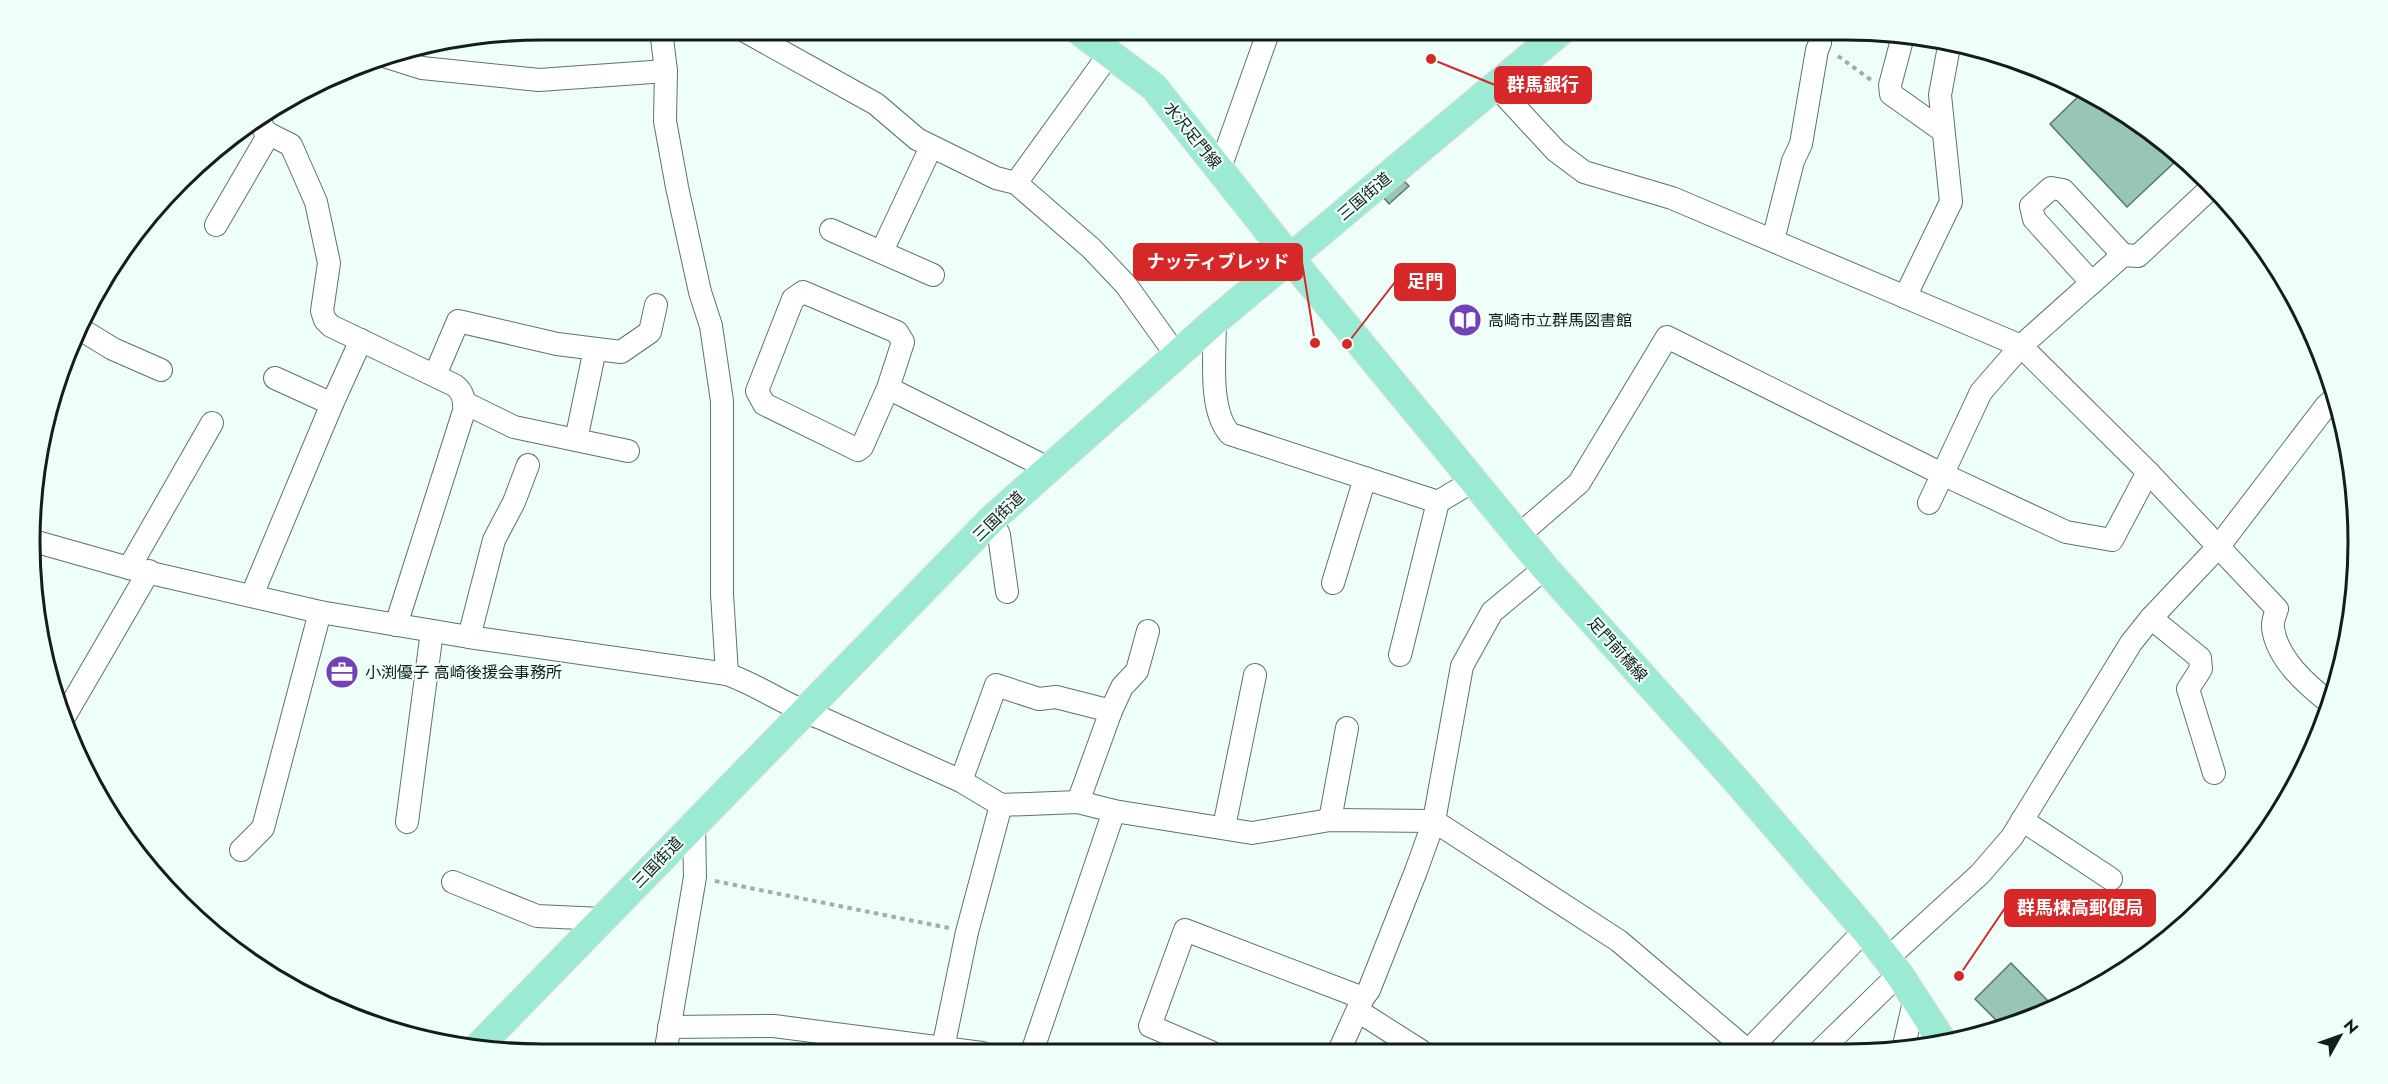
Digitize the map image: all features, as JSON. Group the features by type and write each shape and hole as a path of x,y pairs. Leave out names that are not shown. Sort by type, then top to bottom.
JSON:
{"main road":[{"name":"水沢足門線","path":"1093,40 1154,87 1290,258"},
{"name":"三国街道","path":"485,1040 992,519 1215,321 1550,40"},
{"name":"足門前橋線","path":"1290,258 1545,568 1727,770 1865,930 1915,997 1939,1035"}],"street":[{"path":"662,40 666,71 665,121 698,280 711,326 722,401 722,594 727,674"},
{"path":"761,40 876,104 917,139 931,147 996,178 1016,183 1090,248 1126,285 1177,356"},
{"path":"1220,168 1265,40"},
{"path":"1773,240 1793,161 1801,144 1820,43"},
{"path":"1901,44 1890,85 1891,94 1943,131"},
{"path":"1905,297 1951,202 1940,95 1948,51"},
{"path":"1016,183 1110,52"},
{"path":"401,61 422,68 539,80 666,71"},
{"path":"1495,85 1556,151 1584,172 1672,198 2021,346 2148,472 2277,609 2272,627 2289,664 2309,687 2323,697"},
{"path":"216,225 264,126 291,145 316,202 329,263 322,311 325,320 331,326 460,389 465,403 396,625"},
{"path":"882,251 931,147"},
{"path":"2092,283 2034,219 2031,206 2051,188 2063,189 2123,255 2138,256 2206,192"},
{"path":"831,230 933,275"},
{"path":"1929,503 1981,392 2021,346 2123,255"},
{"path":"803,292 897,332 903,342 888,388 862,447 858,450 764,404 757,391 793,299 803,292"},
{"path":"435,375 458,321 557,344 621,352 650,332 656,305"},
{"path":"1215,321 1216,404 1222,426 1230,434 1438,502"},
{"path":"86,333 113,349 161,370"},
{"path":"1519,535 1579,483 1668,337 1942,474 2066,532 2112,540 2148,472"},
{"path":"252,595 361,340"},
{"path":"576,440 595,349"},
{"path":"275,378 332,404"},
{"path":"888,388 1048,468"},
{"path":"465,403 514,427 628,451"},
{"path":"1826,1044 1893,966 2012,837 2131,643 2151,618 2219,546 2328,404"},
{"path":"69,708 212,423"},
{"path":"469,637 494,540 514,502 528,465"},
{"path":"1333,583 1365,478"},
{"path":"1400,655 1438,502 1473,481"},
{"path":"992,519 999,535 1007,592"},
{"path":"40,543 320,612 469,637 727,674 803,712 962,781 1001,805 1078,802 1114,811 1252,833 1330,820 1434,821 1619,941 1741,1044"},
{"path":"1342,1044 1373,979 1434,821 1462,666 1492,612 1545,568"},
{"path":"241,850 263,828 320,612"},
{"path":"2151,618 2200,658 2201,669 2188,689 2214,773"},
{"path":"406,822 432,631"},
{"path":"1078,802 1111,711 1122,687 1137,671 1148,631"},
{"path":"1224,827 1255,675"},
{"path":"962,781 996,685 1039,699 1056,697 1111,711"},
{"path":"1330,820 1347,728"},
{"path":"944,1044 967,932 1001,805"},
{"path":"1035,1044 1114,811"},
{"path":"2022,820 2111,879"},
{"path":"666,1044 695,877 693,825"},
{"path":"453,882 537,916 602,919"},
{"path":"1192,1044 1150,1026 1185,930 1360,1004 1412,1044"},
{"path":"1754,1044 1865,930"},
{"path":"1905,1040 1915,997"},
{"path":"669,1027 774,1026 912,1044"}],"path":[{"path":"1820,43 1891,94"},
{"path":"695,877 967,932"}],"building":[{"path":"2078,97 2125,125 2174,163 2127,207 2050,124"},
{"path":"1404,181 1409,186 1389,204 1384,198"},
{"path":"2011,963 2048,1001 1996,1020 1975,999"}],"place":[{"name":"群馬銀行","path":"1431,59"},
{"name":"高崎市立群馬図書館","path":"1465,320"},
{"name":"ナッティブレッド","path":"1315,343"},
{"name":"足門","path":"1347,344"},
{"name":"小渕優子 高崎後援会事務所","path":"342,672"},
{"name":"群馬棟高郵便局","path":"1959,976"}]}
